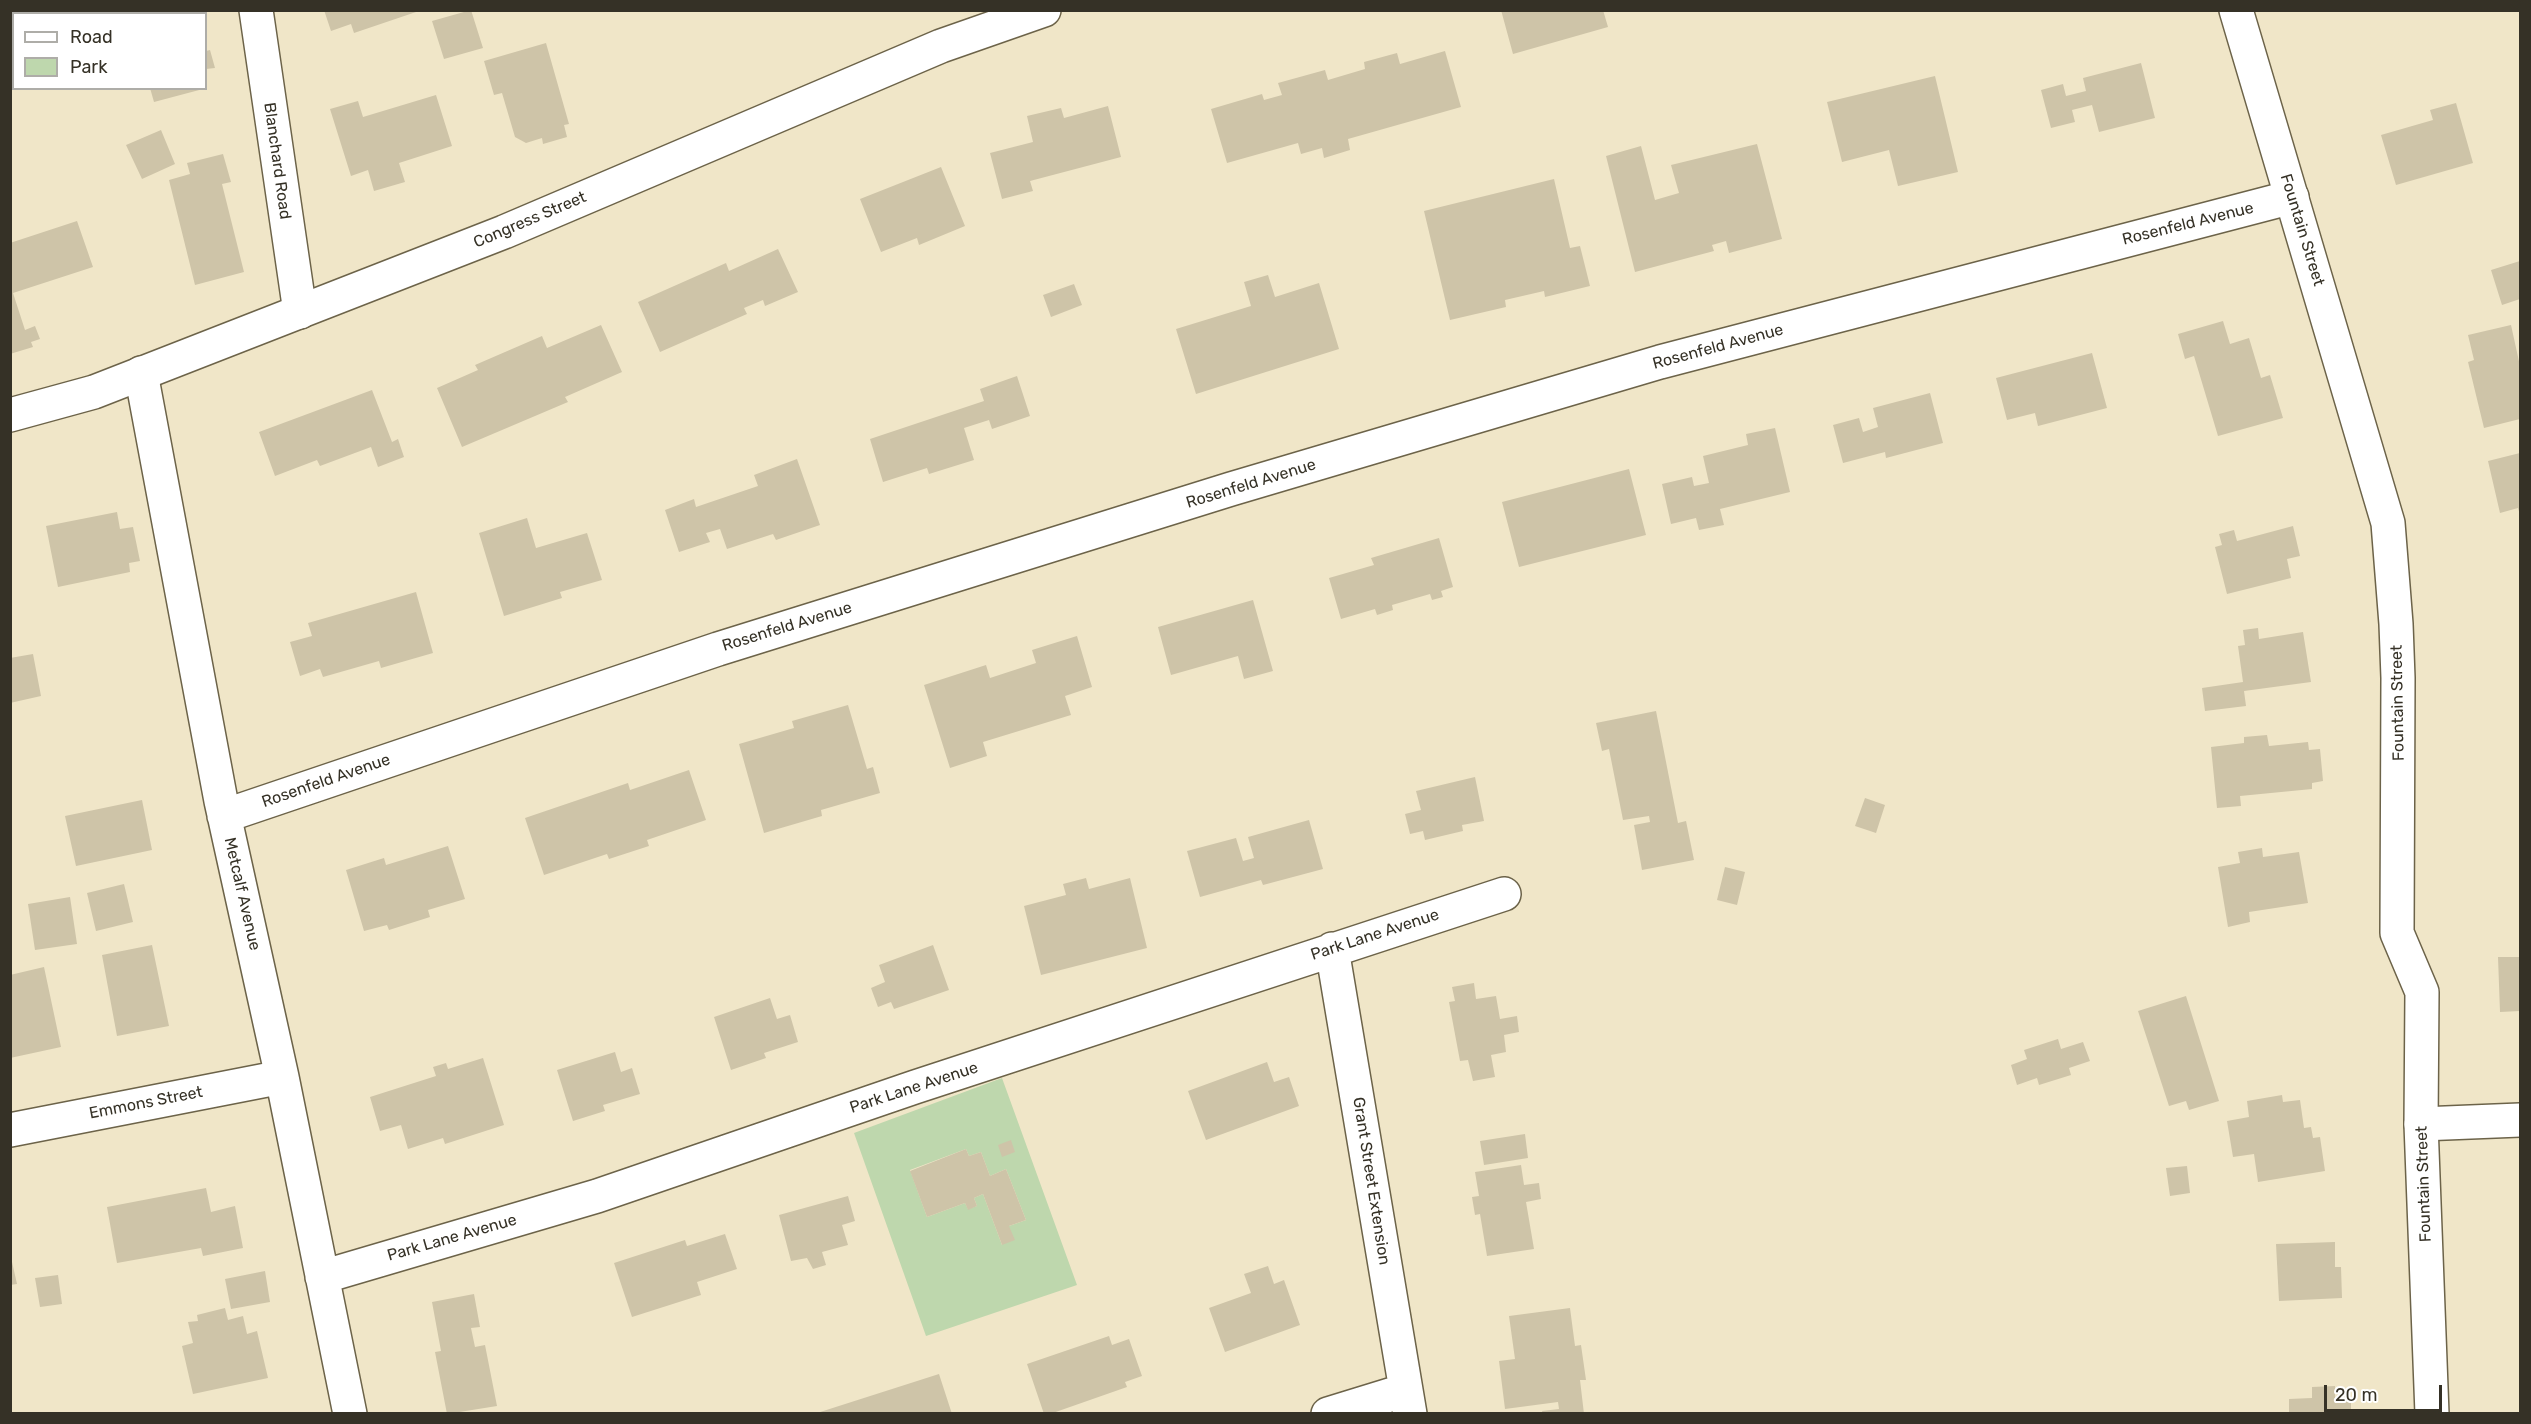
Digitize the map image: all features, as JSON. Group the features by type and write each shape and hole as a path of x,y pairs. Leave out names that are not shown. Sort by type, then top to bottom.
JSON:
{"street":[{"name":"Blanchard Road","path":"256,10 300,312"},
{"name":"Congress Street","path":"10,415 94,392 300,312 504,232 942,46 1044,10"},
{"name":"Fountain Street","path":"2236,10 2388,523 2398,678 2397,933 2422,992 2421,1124 2432,1413"},
{"name":"Rosenfeld Avenue","path":"224,816 718,649 1242,486 1660,362 2292,197"},
{"name":"Metcalf Avenue","path":"141,373 224,816 282,1077 350,1413"},
{"name":"Park Lane Avenue","path":"322,1277 597,1196 1332,949 1504,894"},
{"name":"Grant Street Extension","path":"1332,949 1408,1402"},
{"name":"Emmons Street","path":"10,1130 282,1077"},
{"path":"2421,1124 2520,1120"},
{"path":"1328,1413 1408,1402"}],"green space":[{"path":"1002,1078 1077,1285 926,1336 854,1133","holes":["966,1149 969,1156 981,1152 990,1176 1006,1169 1026,1220 1009,1226 1002,1245 983,1194 974,1198 977,1206 968,1209 965,1203 927,1217 910,1170"]}],"building":[{"path":"50,10 91,10 91,12 50,12"},
{"path":"324,10 419,11 354,33 351,24 331,31"},
{"path":"471,10 483,48 444,59 432,21"},
{"path":"1501,10 1603,10 1608,27 1513,54"},
{"path":"546,43 569,124 564,125 567,137 543,144 542,138 526,143 515,137 502,93 494,95 484,61"},
{"path":"210,50 215,68 207,69 207,51"},
{"path":"1445,51 1461,107 1348,139 1350,150 1324,158 1322,148 1301,154 1298,143 1227,163 1211,109 1262,94 1264,100 1282,95 1278,83 1325,70 1328,80 1365,69 1364,62 1397,53 1400,64"},
{"path":"2141,63 2155,118 2099,132 2092,105 2072,110 2075,122 2051,128 2041,90 2063,84 2066,96 2086,91 2083,78"},
{"path":"1935,76 1958,172 1898,186 1889,150 1842,162 1827,102"},
{"path":"151,90 199,90 154,102"},
{"path":"436,95 452,146 399,163 405,182 374,191 368,170 351,176 330,109 358,101 363,117"},
{"path":"2456,103 2473,163 2396,185 2381,135 2433,120 2430,110"},
{"path":"1108,106 1121,157 1030,181 1033,191 1002,199 990,153 1033,142 1027,116 1061,108 1064,118"},
{"path":"161,130 175,164 142,179 126,145"},
{"path":"1757,144 1782,239 1729,253 1726,241 1712,245 1714,251 1635,272 1606,156 1641,146 1655,200 1679,193 1671,165"},
{"path":"223,154 231,182 222,184 244,272 195,285 169,180 190,174 187,163"},
{"path":"941,167 965,226 919,245 917,238 881,252 860,199"},
{"path":"1554,179 1570,248 1580,246 1590,286 1545,297 1544,291 1505,300 1506,307 1450,320 1424,211"},
{"path":"77,221 93,267 13,293 25,330 35,326 40,339 31,342 33,347 10,354 10,243"},
{"path":"778,249 798,292 765,306 763,300 744,308 747,314 660,352 638,302 726,263 729,271"},
{"path":"2520,261 2520,299 2502,305 2491,270"},
{"path":"1268,275 1275,297 1319,283 1339,349 1196,394 1176,329 1251,306 1244,282"},
{"path":"1074,284 1082,305 1051,317 1043,295"},
{"path":"2223,321 2230,344 2249,338 2261,378 2270,375 2283,418 2218,436 2194,356 2185,359 2178,334"},
{"path":"601,325 622,372 565,397 568,402 462,447 437,388 478,370 475,365 542,336 547,348"},
{"path":"2511,325 2520,366 2520,419 2484,428 2468,362 2474,360 2468,335"},
{"path":"2092,353 2107,408 2038,426 2035,413 2007,420 1996,378"},
{"path":"1017,376 1030,416 992,429 989,420 964,428 974,460 929,474 927,468 883,482 870,439 984,401 980,389"},
{"path":"372,390 392,442 398,439 404,457 378,467 371,447 320,466 317,460 275,476 259,432"},
{"path":"1930,393 1943,443 1886,458 1885,452 1843,463 1833,425 1859,418 1863,432 1878,427 1873,408"},
{"path":"1775,428 1790,492 1720,509 1724,525 1699,530 1696,518 1671,524 1662,484 1692,477 1694,486 1709,483 1703,456 1748,445 1746,434"},
{"path":"2520,453 2520,515 2518,508 2500,513 2488,461"},
{"path":"797,459 820,525 776,540 773,534 727,549 720,529 706,533 710,542 679,552 665,510 694,499 696,507 758,486 754,475"},
{"path":"1629,469 1646,535 1519,567 1502,502"},
{"path":"117,512 120,529 133,527 140,561 129,563 130,572 58,587 46,526"},
{"path":"527,518 536,548 587,533 602,580 560,592 562,598 504,616 479,533"},
{"path":"2293,526 2300,556 2287,559 2291,578 2227,594 2215,547 2222,545 2219,534 2234,530 2237,541"},
{"path":"1439,538 1453,587 1441,591 1443,597 1432,600 1430,594 1392,605 1393,610 1377,615 1375,609 1341,619 1329,578 1374,565 1371,558"},
{"path":"416,592 433,653 381,668 379,661 323,677 320,669 300,676 290,642 312,636 308,623"},
{"path":"1253,600 1273,671 1244,679 1238,656 1171,675 1158,627"},
{"path":"2258,628 2259,639 2303,632 2311,682 2244,691 2246,706 2205,711 2202,688 2243,682 2238,646 2245,645 2243,630"},
{"path":"1077,636 1092,687 1065,696 1071,715 983,742 987,756 950,768 924,685 986,665 990,678 1036,663 1032,650"},
{"path":"33,654 41,696 10,703 10,658"},
{"path":"848,705 867,769 873,767 880,793 821,810 822,816 764,833 739,744 794,728 792,721"},
{"path":"1656,711 1678,823 1686,821 1694,860 1642,870 1634,825 1650,822 1649,816 1623,820 1609,749 1602,751 1596,723"},
{"path":"2267,735 2269,746 2308,742 2309,750 2320,749 2323,781 2312,783 2312,789 2240,796 2241,806 2217,808 2211,747 2244,743 2244,737"},
{"path":"689,770 706,820 647,840 649,846 609,859 607,854 544,875 525,818 628,783 630,790"},
{"path":"1475,777 1484,821 1462,825 1463,831 1425,840 1423,831 1410,834 1405,814 1421,810 1416,791"},
{"path":"1865,798 1885,805 1876,833 1855,826"},
{"path":"142,800 152,850 76,866 65,816"},
{"path":"1309,820 1323,869 1263,885 1261,880 1200,897 1187,851 1236,838 1243,861 1254,858 1248,837"},
{"path":"448,846 465,899 428,910 430,917 389,930 387,925 364,931 346,870 384,858 386,865"},
{"path":"2262,848 2263,857 2299,852 2308,903 2249,912 2250,922 2228,927 2218,867 2240,863 2238,852"},
{"path":"1725,867 1745,872 1737,905 1717,900"},
{"path":"1086,878 1089,889 1130,878 1147,948 1041,975 1024,906 1066,895 1063,884"},
{"path":"124,884 133,922 96,931 87,893"},
{"path":"70,897 77,944 35,950 28,904"},
{"path":"152,945 169,1026 117,1036 102,955"},
{"path":"933,945 949,990 894,1009 891,1002 878,1007 871,988 885,982 879,965"},
{"path":"2498,957 2520,957 2520,1011 2500,1012"},
{"path":"44,967 61,1047 10,1058 10,975"},
{"path":"1474,983 1476,999 1496,996 1500,1019 1517,1016 1519,1032 1504,1035 1506,1052 1491,1055 1495,1077 1473,1081 1468,1060 1460,1061 1449,1002 1455,1001 1452,987"},
{"path":"2186,996 2219,1101 2189,1110 2186,1101 2169,1106 2138,1011"},
{"path":"770,998 777,1019 790,1015 798,1042 764,1053 766,1058 731,1070 714,1017"},
{"path":"2058,1039 2061,1049 2083,1042 2090,1061 2069,1068 2071,1075 2039,1085 2037,1078 2017,1085 2011,1065 2027,1059 2024,1050"},
{"path":"615,1052 621,1072 632,1068 640,1094 603,1105 605,1111 573,1121 557,1070"},
{"path":"483,1058 504,1125 445,1144 443,1138 408,1149 401,1125 380,1131 370,1097 436,1076 433,1067 446,1063 448,1069"},
{"path":"1267,1062 1274,1082 1289,1077 1299,1106 1206,1140 1188,1091"},
{"path":"2282,1095 2283,1102 2300,1100 2304,1128 2311,1127 2313,1138 2320,1137 2325,1171 2258,1182 2254,1154 2233,1157 2227,1121 2249,1117 2247,1101"},
{"path":"1525,1134 1528,1158 1484,1165 1480,1141"},
{"path":"1011,1140 1015,1152 1002,1157 998,1145"},
{"path":"966,1149 969,1156 981,1152 990,1176 1006,1169 1026,1220 1009,1226 1015,1240 1002,1245 983,1194 974,1198 977,1206 968,1210 965,1203 927,1217 910,1171"},
{"path":"1521,1165 1524,1185 1539,1183 1541,1199 1526,1202 1534,1249 1487,1256 1480,1214 1475,1215 1472,1197 1479,1196 1475,1172"},
{"path":"2187,1166 2190,1193 2170,1196 2166,1168"},
{"path":"206,1188 211,1212 235,1206 243,1248 203,1256 201,1248 117,1263 107,1207"},
{"path":"848,1196 855,1221 842,1225 848,1245 822,1252 826,1265 813,1269 807,1258 791,1261 779,1215"},
{"path":"725,1234 737,1269 697,1282 701,1295 632,1317 614,1263 685,1240 687,1246"},
{"path":"2335,1242 2335,1267 2341,1267 2342,1298 2279,1301 2276,1244"},
{"path":"10,1253 17,1284 10,1285"},
{"path":"1268,1266 1274,1284 1284,1280 1300,1325 1225,1352 1209,1308 1251,1293 1244,1274"},
{"path":"265,1271 270,1302 231,1309 225,1279"},
{"path":"58,1275 62,1304 40,1307 35,1278"},
{"path":"474,1294 480,1327 471,1328 475,1347 485,1345 497,1406 447,1414 435,1352 441,1351 432,1302"},
{"path":"225,1308 228,1320 243,1316 247,1334 257,1331 268,1378 193,1394 182,1346 193,1343 188,1322 198,1321 197,1315"},
{"path":"1570,1308 1575,1346 1581,1345 1586,1380 1580,1380 1584,1414 1543,1414 1542,1411 1559,1409 1558,1402 1505,1409 1499,1361 1515,1359 1509,1316"},
{"path":"1109,1336 1112,1345 1129,1339 1142,1376 1125,1382 1127,1387 1050,1414 1044,1414 1027,1364"},
{"path":"939,1374 952,1414 817,1414 817,1413"},
{"path":"2335,1386 2335,1399 2351,1398 2351,1414 2289,1414 2289,1399 2312,1398 2312,1387"}]}
